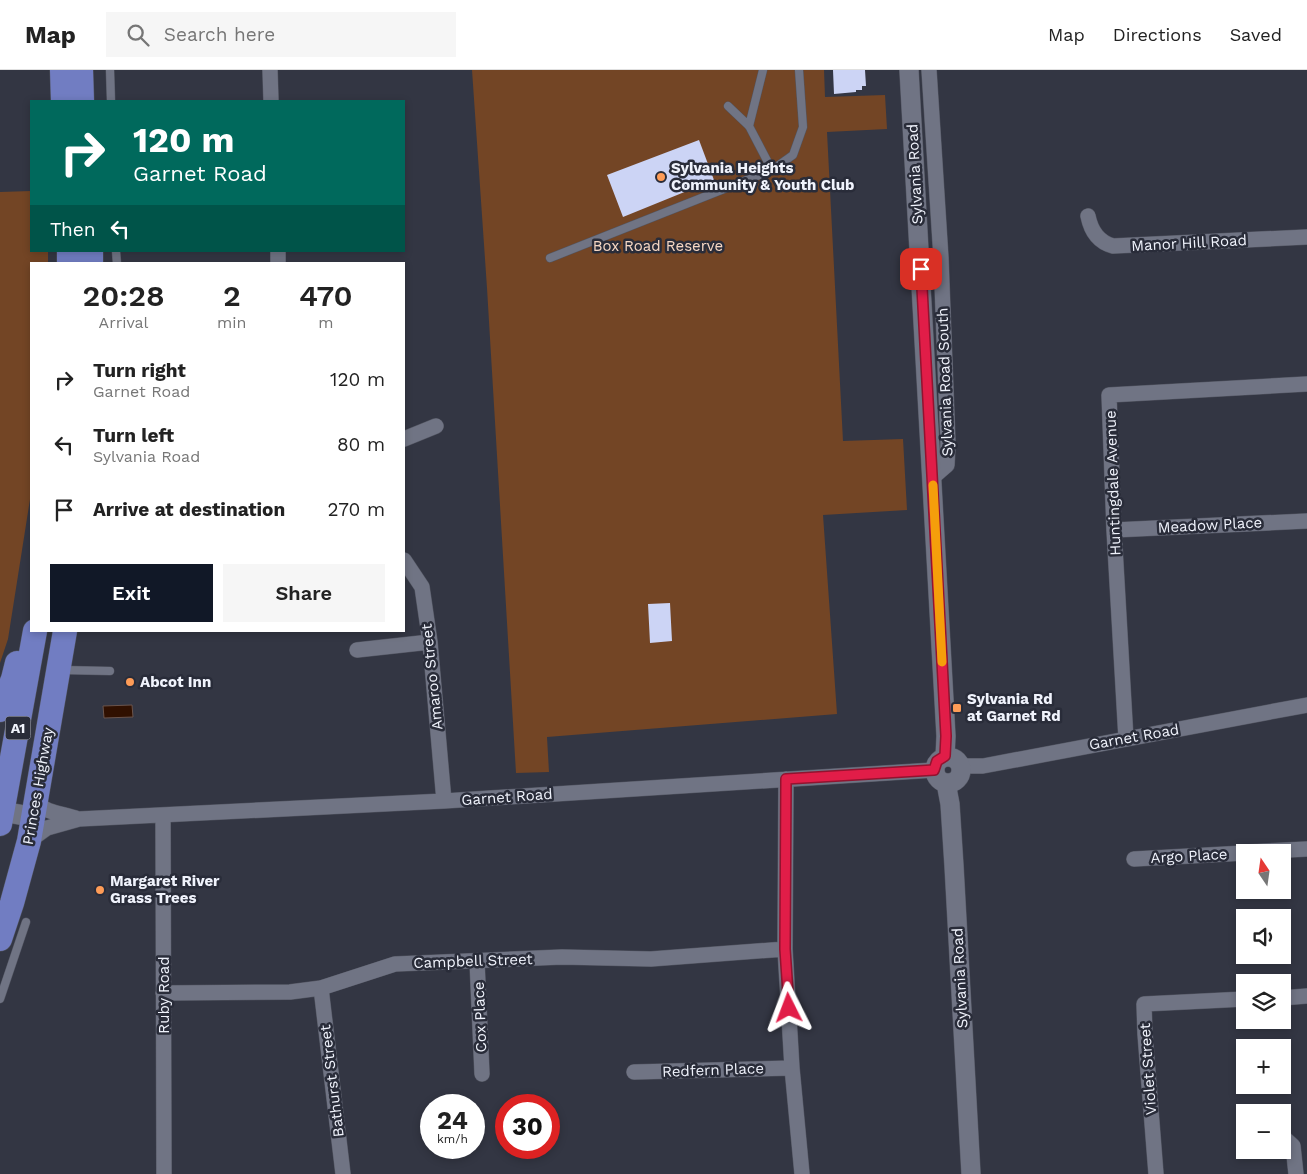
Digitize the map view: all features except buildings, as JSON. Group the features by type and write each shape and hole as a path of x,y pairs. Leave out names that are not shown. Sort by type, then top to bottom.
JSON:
{"highway":[{"path":"62,70 63,100"},
{"path":"81,70 82,100"},
{"path":"0,710 13,678 20,650 33,632"},
{"name":"Princes Highway","path":"1,815 34,632"},
{"name":"Princes Highway","path":"0,939 29,841 65,632"}],"main road":[{"path":"1,815 34,809"}],"street":[{"path":"270,70 271,100"},
{"name":"Sylvania Road","path":"909,70 946,736 946,769 954,857 971,1174"},
{"name":"Sylvania Road South","path":"929,70 941,258 948,444 947,465 932,478"},
{"name":"Manor Hill Road","path":"1088,216 1096,236 1106,244 1113,246 1307,236"},
{"name":"Huntingdale Avenue","path":"1126,739 1114,530 1109,395 1307,384"},
{"path":"405,439 436,426"},
{"name":"Meadow Place","path":"1114,530 1307,521"},
{"name":"Amaroo Street","path":"405,561 422,586 430,642 444,801"},
{"path":"357,650 430,642"},
{"name":"Garnet Road","path":"29,841 47,828 79,819 444,801 983,766 1307,705"},
{"path":"786,779 785,949 792,1068 802,1174"},
{"name":"Garnet Road","path":"34,809 42,808 79,819"},
{"name":"Ruby Road","path":"163,815 164,1174"},
{"name":"Argo Place","path":"1291,850 1307,849"},
{"name":"Argo Place","path":"1134,859 1236,854"},
{"name":"Campbell Street","path":"164,993 290,992 321,988 395,964 562,957 651,960 785,949"},
{"name":"Cox Place","path":"477,960 482,1074"},
{"name":"Bathurst Street","path":"321,988 343,1174"},
{"path":"1291,997 1307,996"},
{"name":"Violet Street","path":"1156,1174 1144,1004 1236,999"},
{"name":"Redfern Place","path":"634,1072 792,1068"},
{"path":"1291,1144 1293,1146 1296,1174"}],"lane":[{"path":"110,70 111,100"},
{"path":"749,126 763,70"},
{"path":"550,258 772,170 794,155 803,128 799,70"},
{"path":"728,106 749,126 772,170"},
{"path":"57,669 110,671"},
{"path":"0,999 26,922"}],"green space":[{"name":"Box Road Reserve","path":"472,70 824,70 825,97 885,95 887,129 827,132 843,441 903,439 907,510 823,515 837,714 547,737 549,772 516,773"},
{"path":"30,191 30,252 48,252 48,262 30,262 30,499 8,639 0,663 0,192"}],"shaded area":[{"path":"132,705 133,717 104,718 103,706"}],"slow traffic":[{"path":"933,485 942,662"}],"place":[{"name":"Sylvania Heights Community & Youth Club","path":"661,177"},
{"name":"Abcot Inn","path":"130,682"},
{"name":"Sylvania Rd at Garnet Rd","path":"957,708"},
{"name":"Margaret River Grass Trees","path":"100,890"}],"route":[{"path":"789,1008 785,949 786,779 934,770 937,761 945,756 946,736 921,269"}]}
